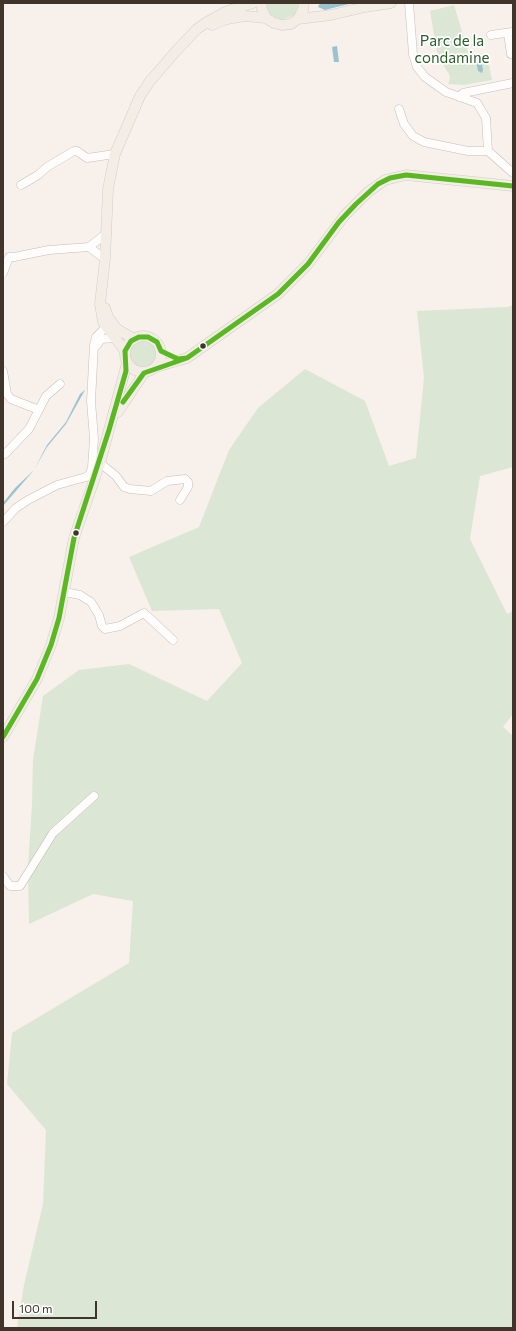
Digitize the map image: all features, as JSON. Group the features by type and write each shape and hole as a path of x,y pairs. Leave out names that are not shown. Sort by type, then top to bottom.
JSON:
{"main road":[{"path":"134,339 116,334 106,327 102,317 100,304 107,234 108,189 115,154 140,96 150,81 196,29 225,12 253,3"},
{"path":"261,3 263,14 266,18 274,23 282,25 290,24 298,19 316,16 331,16 365,7 391,3"},
{"path":"298,19 304,4 316,16"},
{"path":"3,737 43,667 56,630 74,538 100,463 127,363 125,351 108,317 104,303 110,251 112,185 121,150 141,102 162,72 193,38 212,25 227,19 244,16 266,18"},
{"path":"109,430 124,401 144,373 156,367 183,360 204,347 278,294 308,264 345,215 382,181 394,176 406,175 513,186"},
{"path":"125,351 128,344 134,339 144,336 153,339 161,351 183,360"},
{"path":"156,367 160,360 161,351"},
{"path":"127,363 134,370 144,373"}],"street":[{"path":"409,3 413,54 417,67 425,77 446,92 477,103 486,118 488,151"},
{"path":"491,35 510,32 511,54 513,54"},
{"path":"459,97 463,93 513,83"},
{"path":"477,103 481,93 489,88"},
{"path":"399,109 404,124 413,136 424,142 468,152 488,151 513,173"},
{"path":"21,184 38,175 47,167 74,151 77,151 88,158 115,154"},
{"path":"3,272 8,257 14,258 49,250 89,247 107,234"},
{"path":"89,247 105,259"},
{"path":"3,522 16,508 28,500 58,486 86,477 90,474 94,439 91,401 93,353 96,337 106,327"},
{"path":"93,353 101,339 116,334"},
{"path":"3,371 7,394 11,399 39,410"},
{"path":"5,454 29,429 46,396 60,384"},
{"path":"100,463 116,476 124,487 130,489 151,491 170,480 185,479 188,487 180,500"},
{"path":"64,592 78,594 91,602 99,616 102,626 105,629 120,626 140,614 145,614 172,640"},
{"path":"3,876 10,886 20,886 53,833 94,796"}],"green space":[{"path":"265,3 299,3 295,15 282,20 270,15"},
{"name":"Parc de la condamine","path":"454,5 469,55 480,53 488,60 492,80 464,85 448,84 450,78 438,57 430,11"},
{"path":"513,305 513,467 480,476 470,539 507,614 513,611 513,714 503,727 513,736 513,1328 17,1328 24,1285 43,1204 46,1130 7,1084 12,1033 129,963 133,901 93,894 29,924 28,867 33,760 43,696 79,670 129,664 207,701 242,663 219,609 152,611 129,557 199,527 229,450 258,408 305,369 365,401 389,466 416,458 424,378 417,311 507,307"},
{"path":"143,340 149,341 157,349 157,361 149,369 143,370 137,369 129,361 128,355 129,349 137,341"}],"water":[{"path":"320,3 349,4 325,10 318,7"},
{"path":"337,46 339,62 334,62 332,47"},
{"path":"478,58 481,60 483,70 482,73 478,71 476,61"},
{"path":"85,390 66,424 47,447 34,470 47,445 66,422 80,394"},
{"path":"34,470 3,506 3,503 15,488"}],"transit line":[{"path":"3,737 37,679 51,645 59,618 74,538 109,430 126,371 125,351 131,341 139,337 148,337 157,342 161,351 178,359 187,358 278,294 308,264 339,222 356,204 378,184 390,178 406,175 513,186"},
{"path":"123,402 144,373 187,358"}]}
